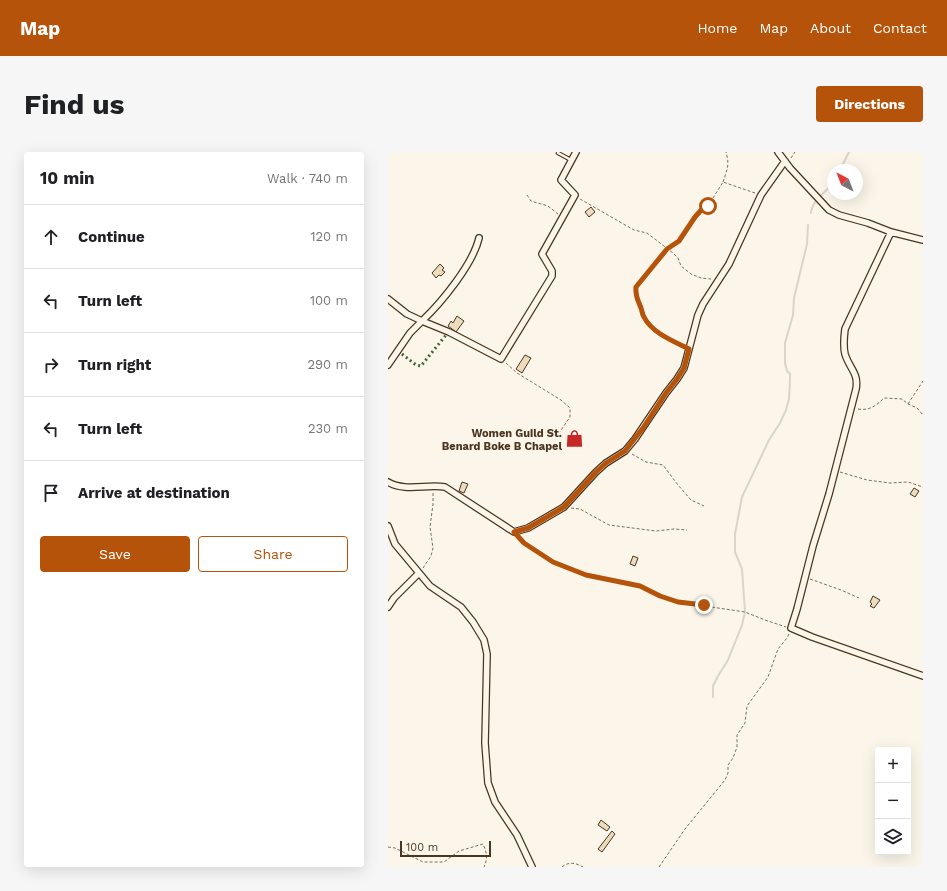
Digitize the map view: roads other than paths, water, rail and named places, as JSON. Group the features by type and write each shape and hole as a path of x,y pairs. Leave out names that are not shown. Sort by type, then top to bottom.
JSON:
{"street":[{"path":"388,299 407,314 449,332 501,359 552,276 552,271 542,254 575,195 561,180 576,152"},
{"path":"778,152 830,210 839,215 890,232 923,240"},
{"path":"388,482 403,487 445,487 514,532 528,528 564,507 596,472 606,463 625,451 677,379 684,368 700,310 729,264 761,195 785,161"},
{"path":"890,232 845,329 844,342 846,354 850,365 854,370 858,383 836,471 813,546 806,578 791,628 812,637 923,676"},
{"path":"388,365 410,333 442,300 453,286 474,252 479,238"},
{"path":"388,526 395,544 419,573 434,589 461,607 473,622 484,640 487,654 485,743 488,783 495,802 524,849 532,867"},
{"path":"388,607 394,598 419,573"}],"lane":[{"path":"558,153 572,160"}],"waterway":[{"path":"843,164 849,152"},
{"path":"811,213 816,200 827,189"},
{"path":"713,697 713,686 728,660 742,625 745,612 742,569 735,552 735,534 742,497 769,440 780,423 789,399 790,374 787,371 785,363 785,343 793,315 794,298 807,244 808,225"}],"place":[{"name":"Women Guild St. Benard Boke B Chapel","path":"575,439"}]}
